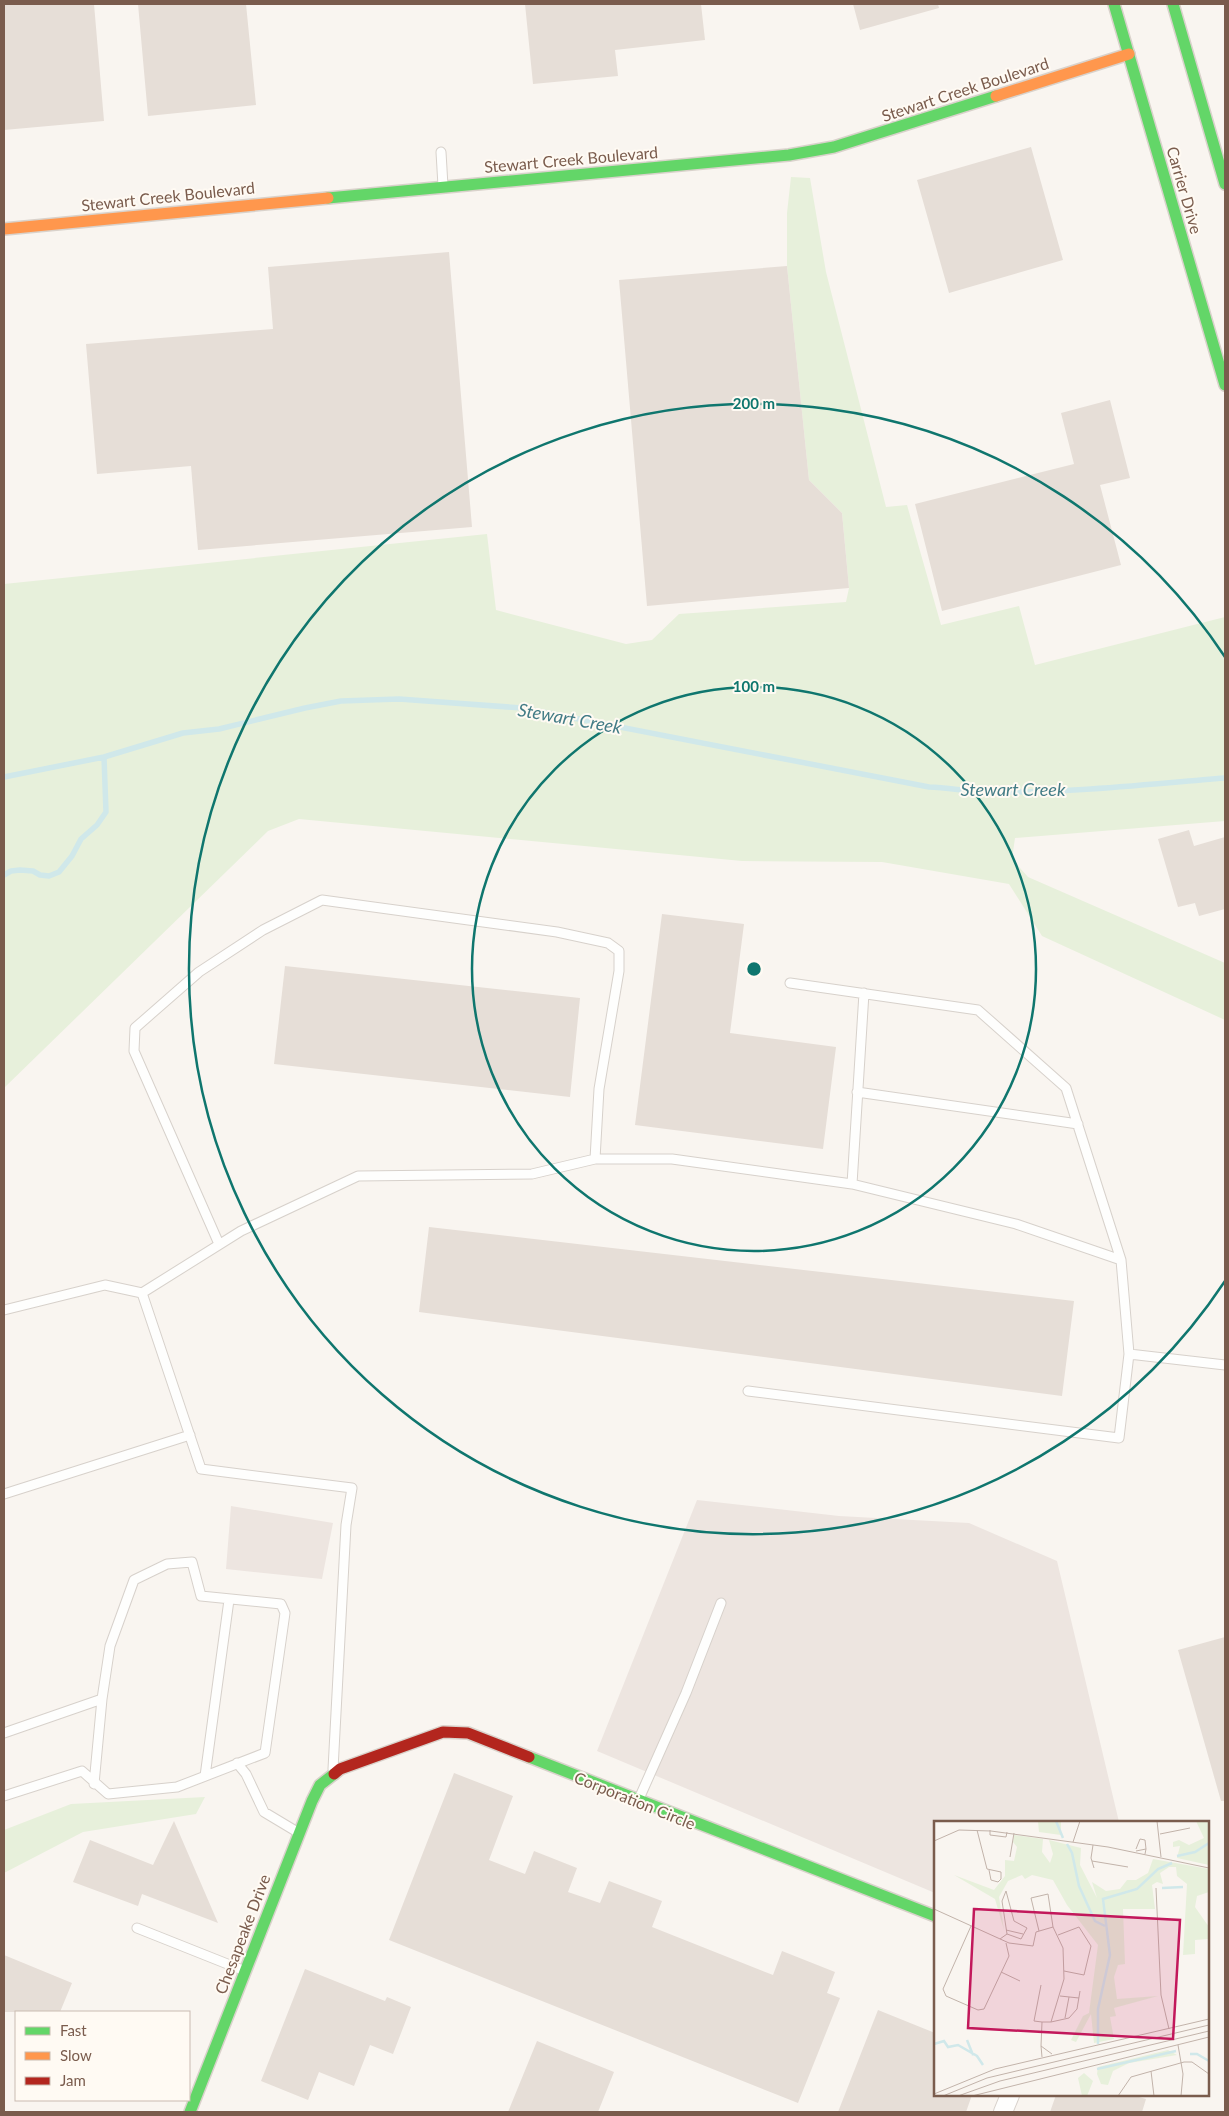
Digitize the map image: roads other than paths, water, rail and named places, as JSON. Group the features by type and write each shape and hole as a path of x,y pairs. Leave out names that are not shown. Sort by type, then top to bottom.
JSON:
{"main road":[{"name":"Carrier Drive","path":"1114,4 1225,385"},
{"path":"1173,4 1225,184"},
{"name":"Stewart Creek Boulevard","path":"4,229 779,156 834,147 1129,54"},
{"name":"Corporation Circle","path":"333,1773 444,1732 468,1733 934,1916"},
{"name":"Chesapeake Drive","path":"190,2112 299,1834 320,1785 333,1773"}],"street":[{"path":"1003,2112 1010,2096"}],"lane":[{"path":"441,152 444,187"},
{"path":"219,1244 134,1051 135,1028 199,972 263,930 322,900 558,932 608,943 619,951 618,971 599,1089 595,1158"},
{"path":"748,1391 1119,1438 1129,1354 1121,1260 1066,1088 978,1010 790,983"},
{"path":"852,1184 864,993"},
{"path":"857,1092 1078,1124"},
{"path":"4,1310 105,1285 142,1293 241,1231 358,1176 532,1174 595,1158 672,1159 852,1184 1016,1224 1121,1260"},
{"path":"142,1293 201,1469 352,1488 346,1525 333,1773"},
{"path":"1129,1354 1225,1365"},
{"path":"4,1494 190,1435"},
{"path":"4,1796 82,1771 94,1784 108,1794 176,1787 237,1763 266,1754 285,1614 281,1604 201,1596 192,1562 167,1564 134,1580 110,1646 102,1699 94,1784"},
{"path":"205,1776 229,1600"},
{"path":"638,1801 686,1693 721,1603"},
{"path":"4,1733 102,1699"},
{"path":"237,1763 246,1774 264,1812 299,1834"},
{"path":"136,1928 245,1972"}],"waterway":[{"name":"Stewart Creek","path":"4,777 104,757 183,733 219,729 305,708 341,701 399,699 522,708 929,787 985,792 1022,792 1109,788 1225,778"},
{"name":"Stewart Creek","path":"4,875 11,871 20,870 33,871 40,875 49,876 59,872 72,856 81,839 97,825 106,812 104,757"}]}
